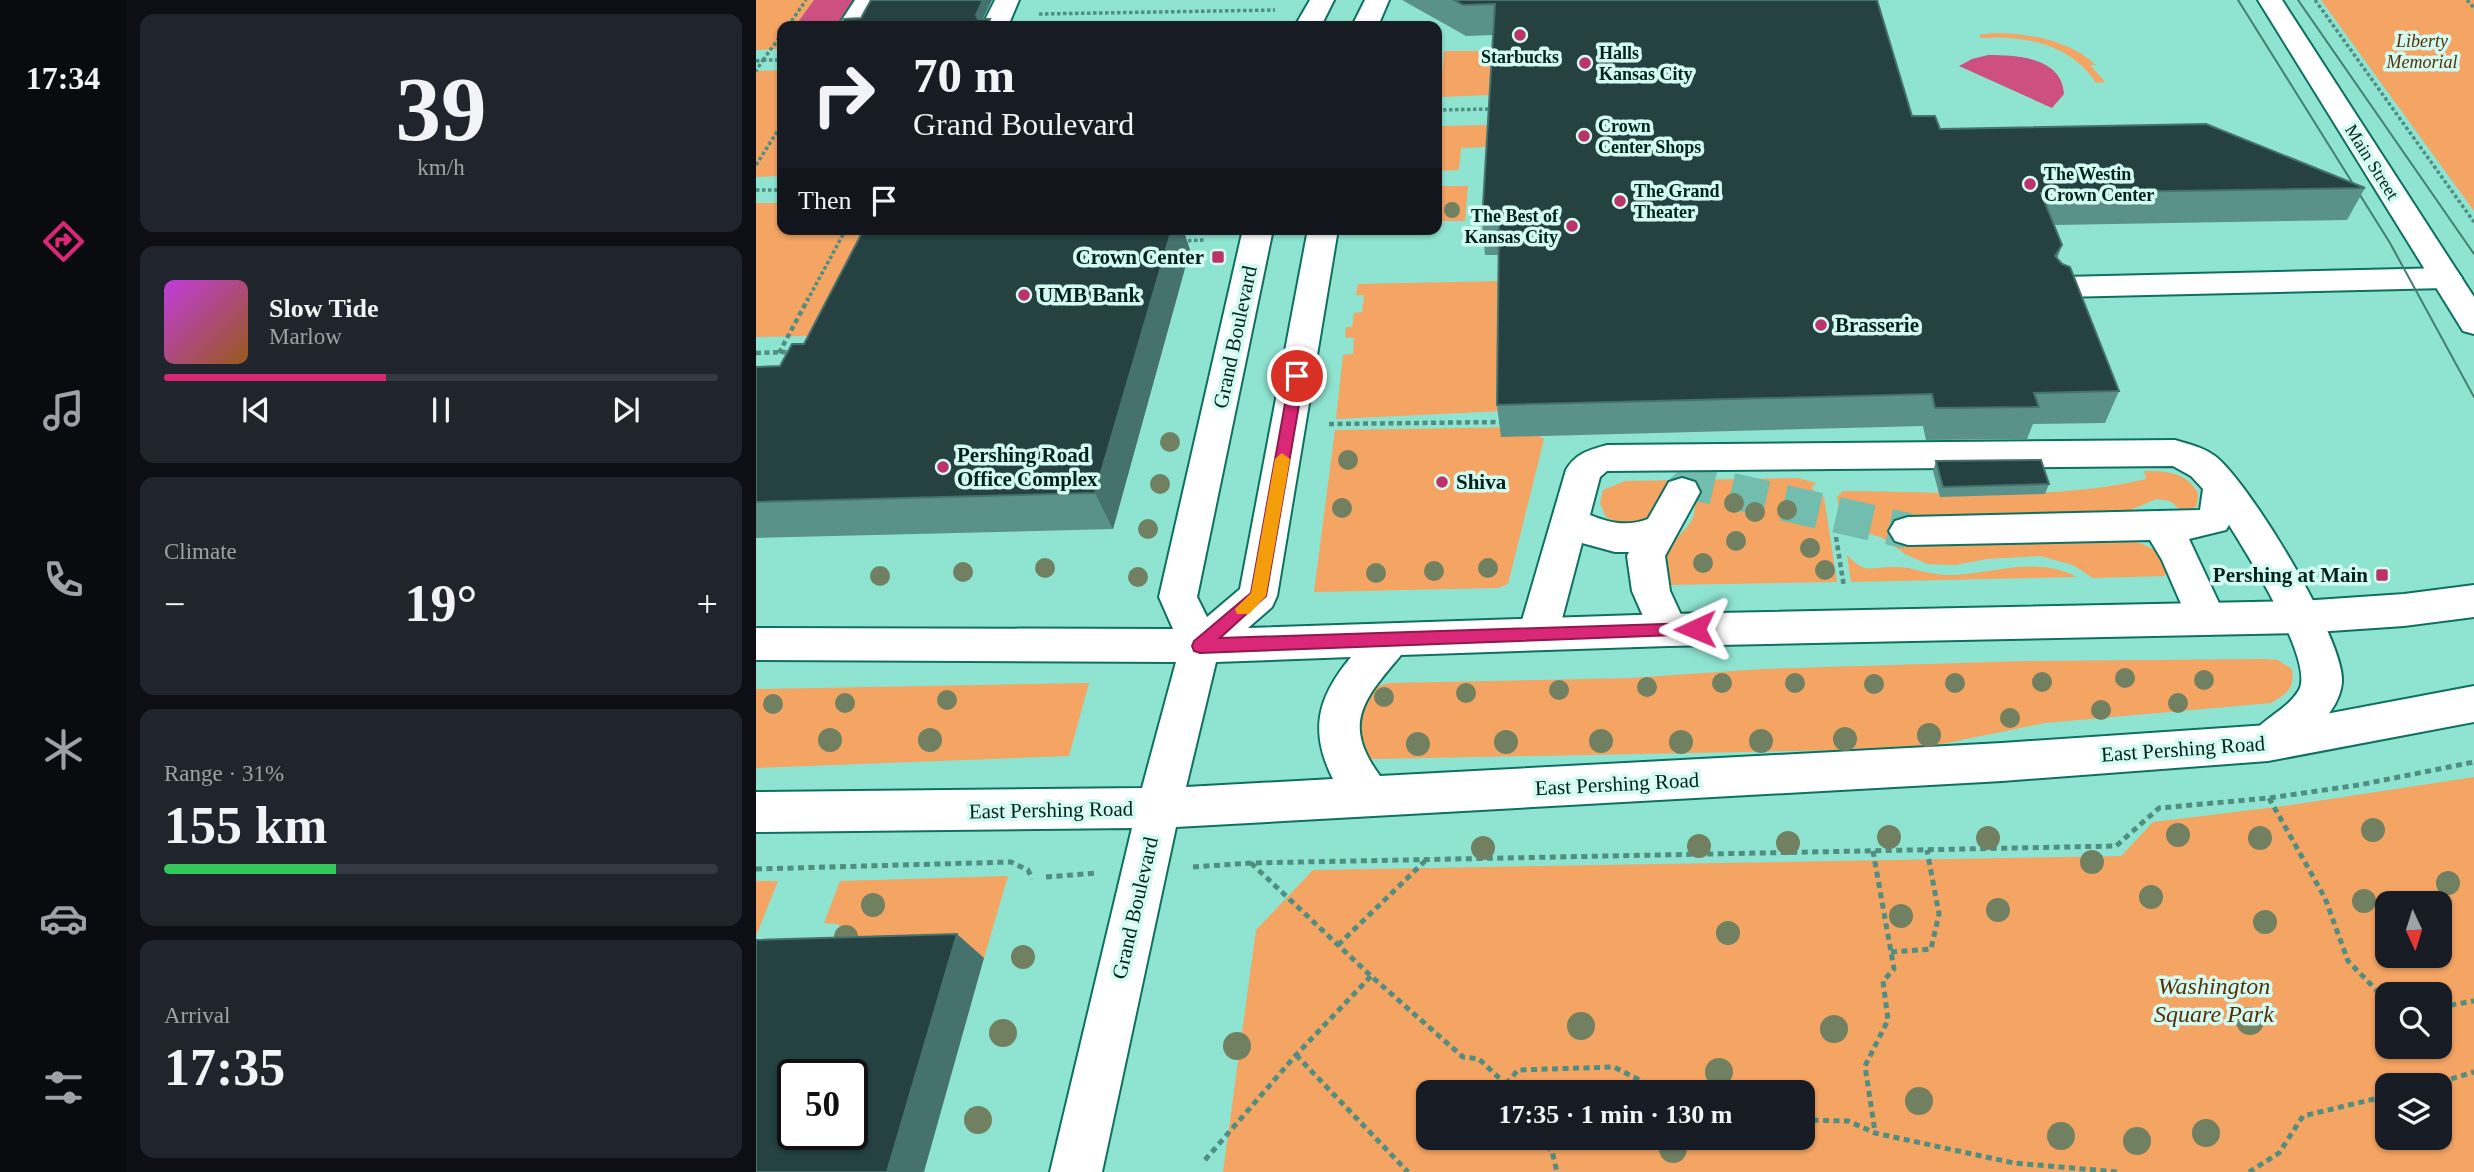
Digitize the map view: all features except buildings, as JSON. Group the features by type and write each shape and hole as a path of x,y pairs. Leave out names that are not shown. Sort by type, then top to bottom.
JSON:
{"main road":[{"path":"854,21 867,0"},
{"path":"997,21 1007,0"},
{"path":"1311,21 1322,0"},
{"path":"1367,21 1377,0"},
{"name":"Main Street","path":"2270,0 2474,323"},
{"name":"Grand Boulevard","path":"1076,1172 1158,808 1200,646 1178,597 1257,235"},
{"path":"1200,646 1258,596 1322,235"},
{"path":"2062,287 2446,278"},
{"path":"1538,634 1584,470 1594,462 1607,458 2158,452 2190,458 2204,467 2221,488 2282,579 2320,660 2322,682 2313,705 2268,743"},
{"path":"1908,531 2197,525 2213,520 2221,505 2221,488"},
{"path":"1668,630 1651,591 1646,556 1682,492"},
{"path":"1569,522 1606,537 1635,539 1661,528"},
{"path":"2160,526 2179,555 2206,618"},
{"path":"756,644 1200,646 1668,630 2301,617 2404,610 2474,601"},
{"path":"1370,798 1341,751 1339,727 1342,707 1352,685 1392,638"},
{"name":"East Pershing Road","path":"756,812 1158,808 2002,762 2268,743 2474,704"}],"path":[{"path":"791,21 806,0"},
{"path":"2315,0 2474,222"},
{"path":"2467,0 2474,8"},
{"path":"1034,14 1281,10"},
{"path":"756,71 777,41"},
{"path":"756,61 777,60"},
{"path":"1442,110 1493,109"},
{"path":"756,164 777,132"},
{"path":"756,190 777,190"},
{"path":"779,353 843,235"},
{"path":"1178,241 1206,240"},
{"path":"756,353 792,352"},
{"path":"1328,424 1504,422"},
{"path":"1836,537 1844,588"},
{"path":"1502,1080 1479,1059 1463,1058 1251,863 2116,846 2124,842 2145,816 2159,808 2269,798 2359,785 2474,762"},
{"path":"2269,798 2325,898 2348,961 2375,989"},
{"path":"1891,952 1931,949 1939,914 1927,850"},
{"path":"1873,851 1894,969 1883,981 1888,1020 1865,1066 1875,1133"},
{"path":"1338,945 1425,860"},
{"path":"756,869 1012,862 1028,870 1032,879"},
{"path":"1205,1160 1296,1055 1371,976"},
{"path":"2452,1005 2474,1001"},
{"path":"1296,1055 1408,1172"},
{"path":"1509,1080 1518,1070 1614,1067 1639,1080"},
{"path":"2452,1080 2474,1072"},
{"path":"2249,1172 2279,1153 2303,1116 2375,1099"},
{"path":"1815,1120 1848,1121 1875,1133 2014,1163 2118,1172"},
{"path":"1551,1150 1557,1172"}],"green space":[{"path":"756,0 814,0 799,21 777,21 777,49 756,50"},
{"name":"Liberty Memorial","path":"2321,0 2474,0 2474,211"},
{"path":"2020,34 2074,49 2096,65 2090,65 2105,82 2096,83 2074,59 2045,45 2014,38 1981,38 1979,35"},
{"path":"1444,51 1491,51 1489,95 1442,97"},
{"path":"777,70 777,176 756,177 756,71"},
{"path":"1487,125 1486,147 1461,148 1459,170 1442,171 1442,126"},
{"path":"1442,186 1468,186 1465,221 1442,221"},
{"path":"756,203 777,203 777,235 901,235 852,335 756,337"},
{"path":"1502,281 1502,411 1336,419 1343,355 1353,354 1354,338 1345,337 1346,327 1352,327 1354,313 1362,312 1364,295 1356,295 1358,284"},
{"path":"1526,427 1544,439 1508,584 1498,588 1314,592 1335,430"},
{"path":"2144,471 2168,472 2182,477 2198,493 2197,506 2185,513 2170,501 2156,499 2119,515 1922,544 2136,542 2158,553 2165,563 2165,576 2093,578 2073,565 2040,556 1987,559 1955,565 1927,564 1905,554 1881,537 1846,528 1840,519 1837,497 1843,491 1995,494 2071,491 2146,479"},
{"path":"1798,478 1816,483 1811,488 1824,497 1837,582 1669,585 1667,554 1690,522 1695,509 1694,501 1650,520 1628,523 1606,517 1600,503 1603,490 1625,481"},
{"path":"1847,555 1865,568 1902,567 1944,575 2044,567 2077,577 1851,582"},
{"path":"2278,660 2292,669 2289,690 2271,703 2045,723 1932,746 1896,749 1374,759 1359,755 1358,712 1368,689 1389,683 1630,678 1763,669 2025,661"},
{"path":"1089,683 1069,756 756,768 756,689"},
{"name":"Washington Square Park","path":"2474,777 2474,1172 1223,1172 1256,930 1313,870 2121,856 2153,822 2284,806"},
{"path":"1008,876 984,958 850,963 857,939 837,924 824,923 840,881"},
{"path":"756,881 778,881 756,936"}],"shaded area":[{"path":"814,0 858,0 843,21 799,21"},
{"path":"1988,55 2024,58 2046,65 2055,72 2064,94 2052,108 1959,66"}],"tunnel":[{"path":"1682,492 1693,482 1908,531"}],"tram line":[{"path":"2238,0 2390,243 2474,397"},
{"path":"2298,0 2474,254"}],"slow traffic":[{"path":"1243,609 1258,596 1282,459"}],"place":[{"name":"Starbucks","path":"1520,35"},
{"name":"Halls Kansas City","path":"1585,63"},
{"name":"Crown Center Shops","path":"1584,136"},
{"name":"The Westin Crown Center","path":"2030,184"},
{"name":"The Grand Theater","path":"1620,201"},
{"name":"The Best of Kansas City","path":"1572,226"},
{"name":"Crown Center","path":"1218,257"},
{"name":"UMB Bank","path":"1024,295"},
{"name":"Brasserie","path":"1821,325"},
{"name":"Pershing Road Office Complex","path":"943,467"},
{"name":"Shiva","path":"1442,482"},
{"name":"Pershing at Main","path":"2382,575"}],"route":[{"path":"1297,376 1258,596 1200,646 1695,629"}]}
